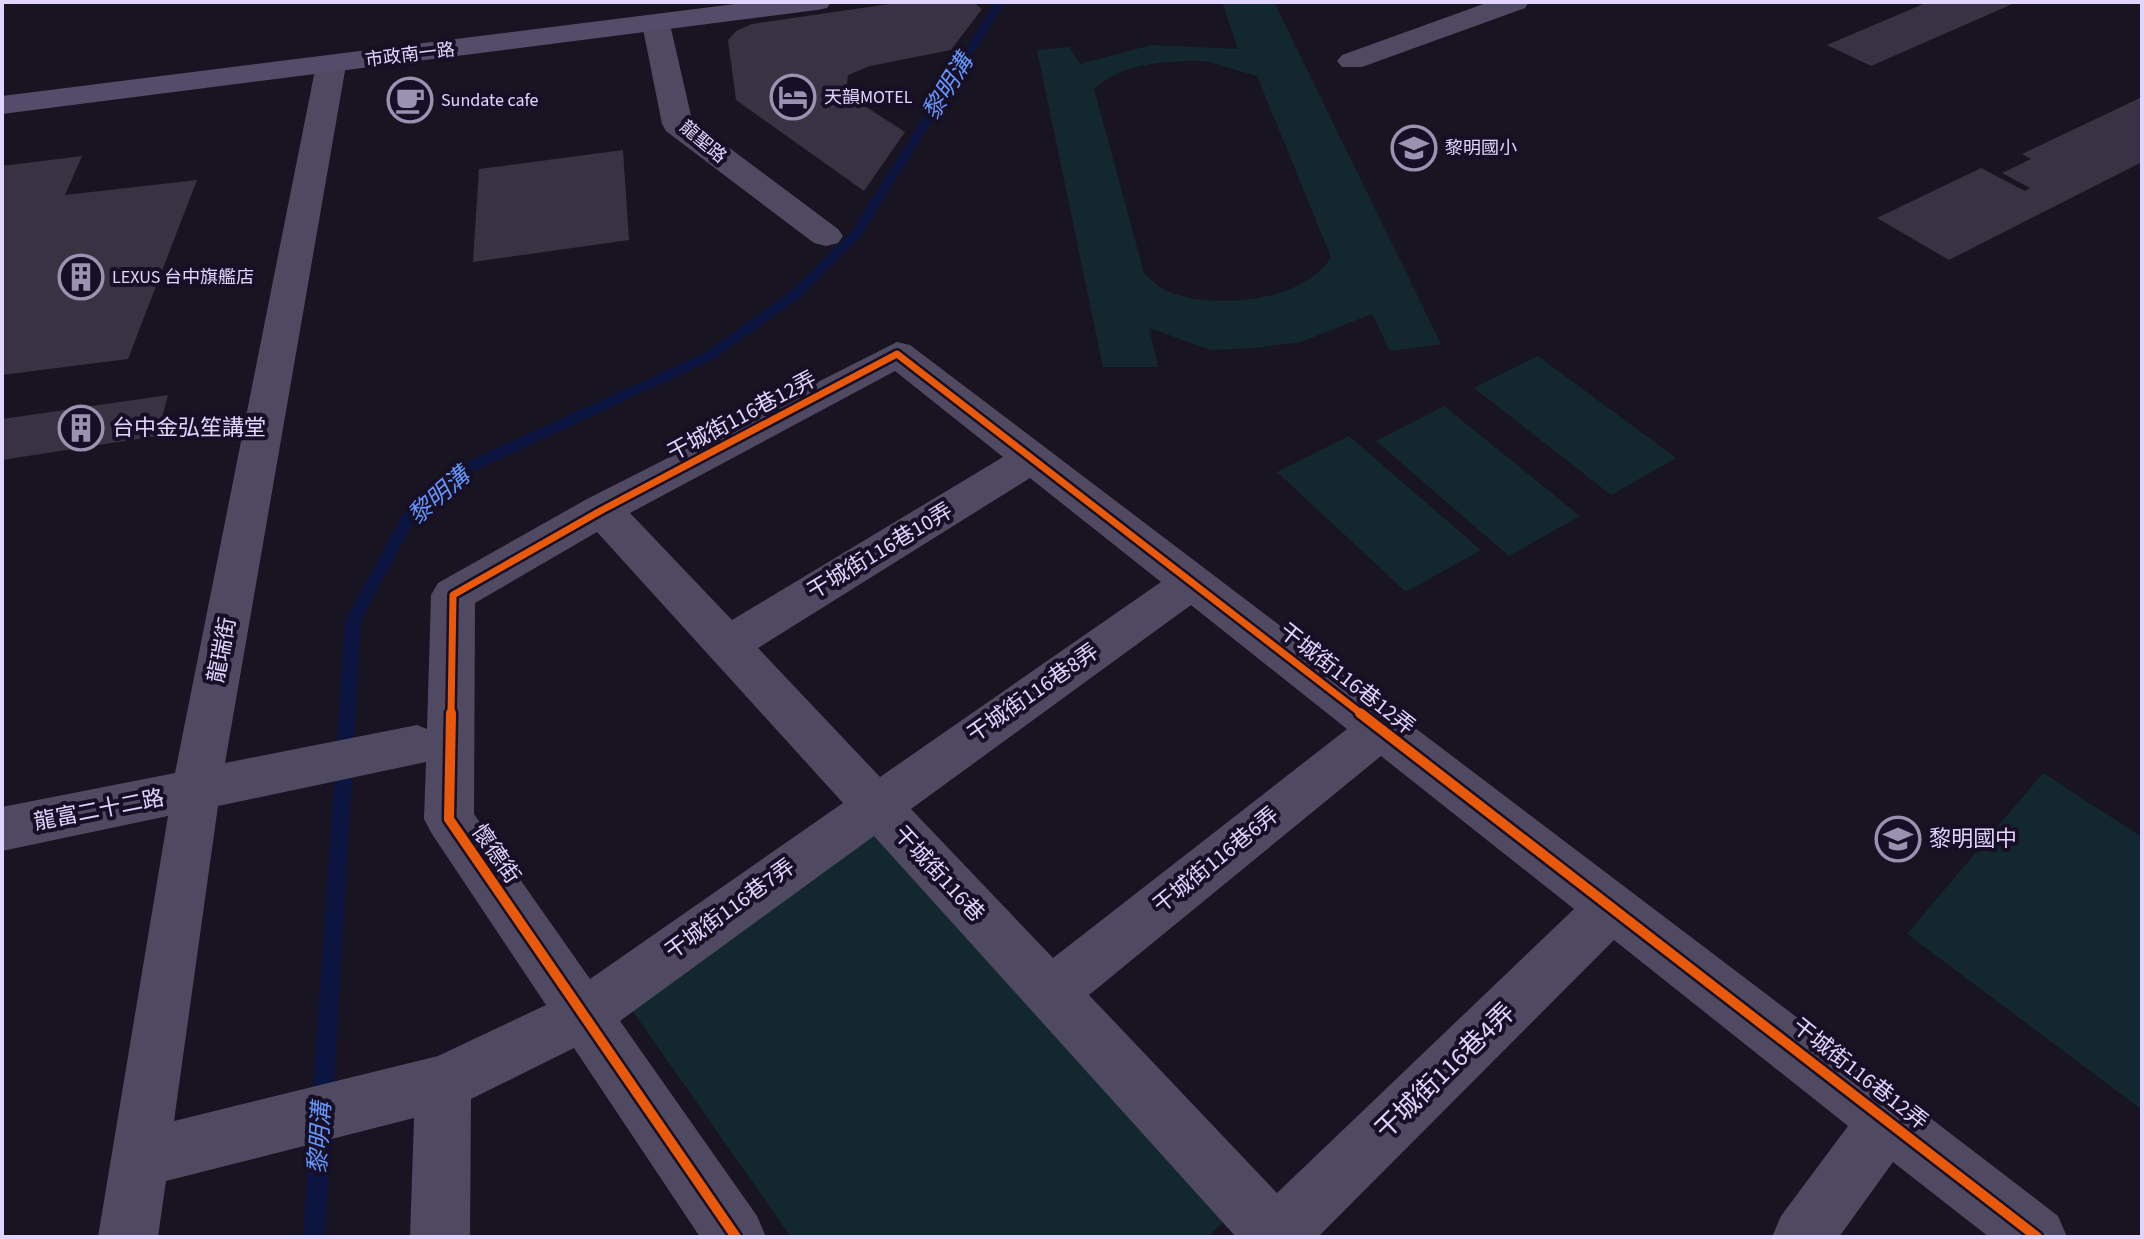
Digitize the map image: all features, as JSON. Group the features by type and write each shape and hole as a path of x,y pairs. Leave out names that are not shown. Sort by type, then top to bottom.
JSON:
{"street":[{"name":"市政南一路","path":"2,105 331,65 654,13 817,2"},
{"path":"1352,61 1515,2"},
{"name":"龍聖路","path":"654,13 677,124 826,236"},
{"name":"龍瑞街","path":"128,1237 163,1152 210,788 331,65"},
{"name":"干城街116巷12弄","path":"602,510 897,354 1889,1119 2037,1237"},
{"name":"干城街116巷10弄","path":"727,645 1032,458"},
{"name":"干城街116巷","path":"602,510 1276,1237"},
{"name":"懷德街","path":"602,510 453,595 449,819 736,1237"},
{"name":"干城街116巷8弄","path":"875,805 1192,582"},
{"name":"干城街116巷6弄","path":"1050,993 1382,728"},
{"name":"龍富二十二路","path":"2,829 404,747"},
{"name":"干城街116巷7弄","path":"163,1152 418,1089 585,1014 875,805"},
{"name":"干城街116巷4弄","path":"1276,1237 1613,906"},
{"path":"418,1089 440,1237"},
{"path":"1802,1237 1889,1119"}],"shaded area":[{"path":"1222,2 1274,2 1441,344 1390,351 1372,314 1301,342 1254,348 1211,350 1149,328 1158,367 1103,367 1037,50 1069,47 1080,64 1151,45 1238,49","holes":["1205,61 1257,76 1331,257 1318,272 1301,284 1257,298 1210,300 1169,292 1144,273 1094,89 1118,73 1161,63"]},
{"path":"1538,356 1676,458 1611,495 1474,388"},
{"path":"1444,406 1580,516 1509,556 1376,441"},
{"path":"1349,436 1481,550 1406,592 1277,472"},
{"path":"2043,773 2142,837 2142,1110 1907,934"},
{"path":"870,824 1224,1221 1208,1237 791,1237 627,1003"}],"building":[{"name":"天韻MOTEL","path":"903,2 973,2 982,9 951,50 870,66 848,75 846,94 905,132 864,191 736,100 728,40 736,31 752,24"},
{"path":"1928,2 2017,2 1871,66 1827,45"},
{"path":"2142,97 2142,162 1949,260 1877,218 1981,168 2025,191 2030,188 2002,173 2031,159 2022,154"},
{"path":"623,150 629,240 473,262 479,169"},
{"name":"LEXUS 台中旗艦店","path":"82,156 65,195 197,180 128,359 2,375 2,166"},
{"name":"台中金弘笙講堂","path":"168,395 157,436 2,460 2,419"}],"waterway":[{"name":"黎明溝","path":"314,1237 353,621 409,515 465,469 709,356 796,294 857,233 1000,2"}],"cycle path":[{"path":"736,1237 449,819 453,595 602,510 897,354 2037,1237"}],"place":[{"name":"天韻MOTEL","path":"793,97"},
{"name":"Sundate cafe","path":"410,100"},
{"name":"黎明國小","path":"1414,148"},
{"name":"LEXUS 台中旗艦店","path":"81,277"},
{"name":"台中金弘笙講堂","path":"81,428"},
{"name":"黎明國中","path":"1898,839"}]}
